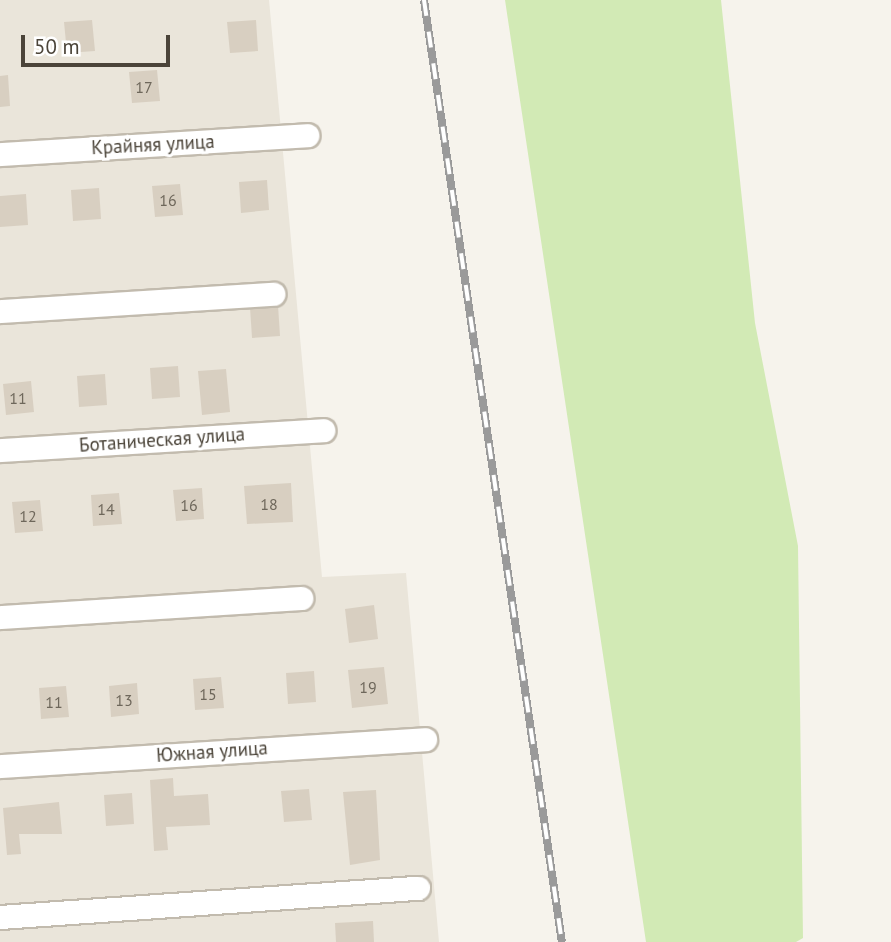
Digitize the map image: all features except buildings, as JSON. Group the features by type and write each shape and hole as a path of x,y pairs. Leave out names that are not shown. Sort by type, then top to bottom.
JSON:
{"street":[{"name":"Крайняя улица","path":"0,154 307,135"},
{"path":"0,311 273,294"},
{"name":"Ботаническая улица","path":"0,450 323,430"},
{"path":"0,617 301,598"},
{"name":"Южная улица","path":"0,766 425,739"},
{"path":"0,917 418,888"}],"shaded area":[{"path":"0,0 269,0 322,577 406,573 439,942 0,942"}],"green space":[{"path":"505,0 721,0 755,323 798,546 803,938 796,942 646,942"}],"railway":[{"path":"424,0 562,942"}]}
